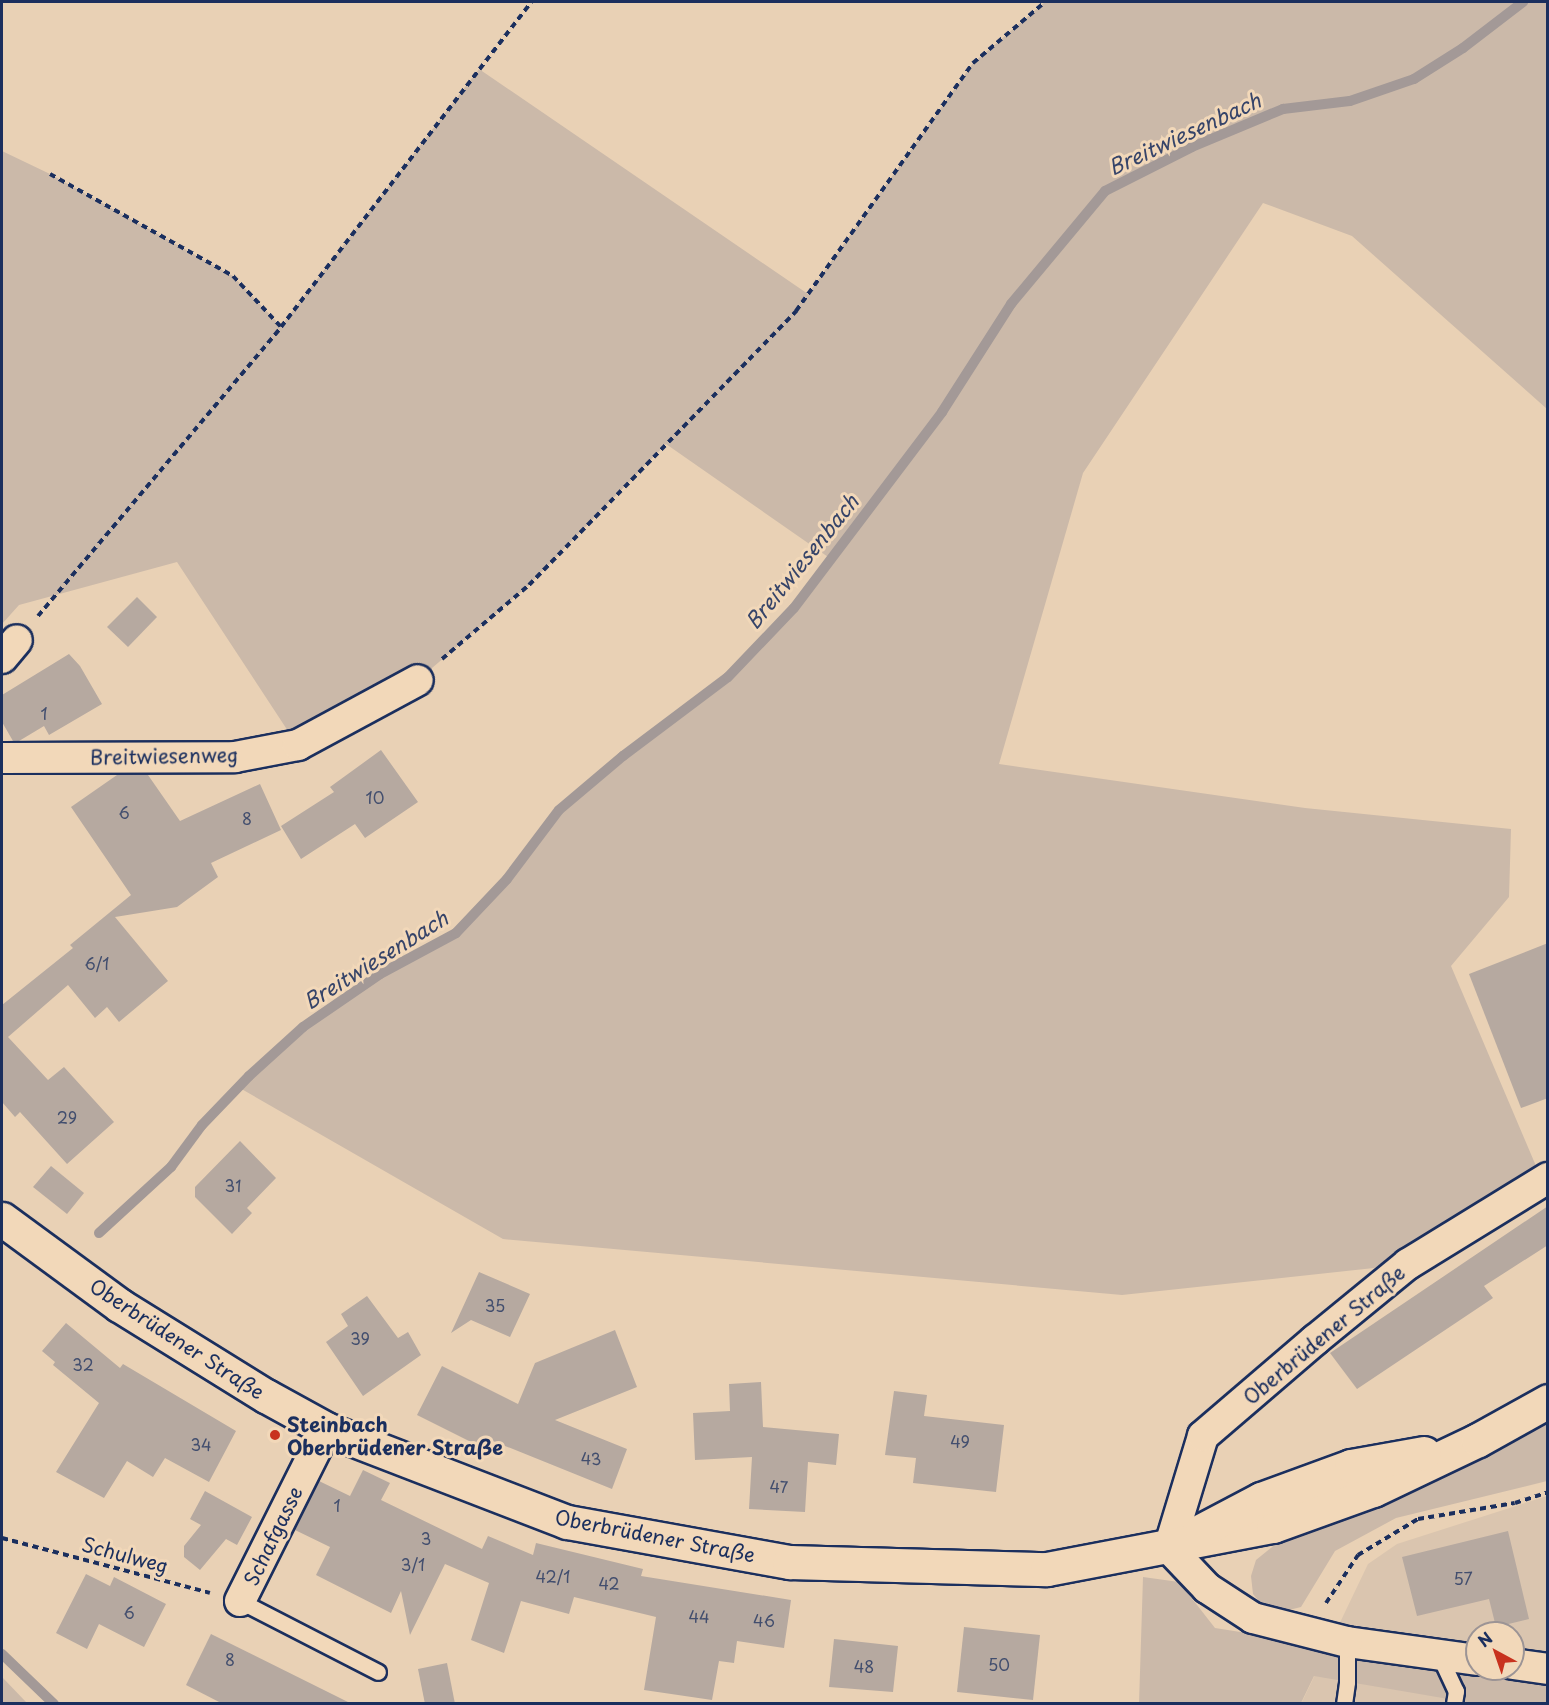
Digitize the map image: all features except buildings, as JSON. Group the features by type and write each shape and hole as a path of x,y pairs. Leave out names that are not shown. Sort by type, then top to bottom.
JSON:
{"street":[{"name":"Breitwiesenweg","path":"2,759 235,757 298,745 418,680"},
{"name":"Oberbrüdener Straße","path":"1169,1548 1203,1436 1408,1264 1548,1178"},
{"name":"Oberbrüdener Straße","path":"2,1219 119,1305 266,1396 326,1429 567,1522 789,1562 1047,1569 1169,1548 1261,1499 1351,1466 1466,1445 1548,1401"},
{"name":"Schafgasse","path":"240,1601 326,1429"},
{"path":"1169,1548 1207,1588 1253,1618 1347,1642 1465,1658"},
{"path":"1525,1665 1548,1668"}],"lane":[{"name":"Schafgasse","path":"240,1601 378,1672"},
{"path":"1344,1704 1347,1682 1347,1642"},
{"path":"1439,1655 1456,1691 1454,1704"}],"path":[{"path":"9,649 281,327 531,2"},
{"path":"418,680 529,585 796,311 973,63 1045,2"},
{"path":"50,174 233,276 281,327"},
{"path":"1308,1632 1358,1556 1418,1519 1515,1503 1548,1492"},
{"name":"Schulweg","path":"2,1539 240,1601"}],"shaded area":[{"path":"1045,2 1547,2 1547,409 1352,236 1263,203 1083,473 999,764 1305,808 1511,829 1509,897 1451,966 1536,1166 1374,1268 1122,1295 503,1239 238,1087 303,1027 380,974 456,933 507,879 559,810 623,756 728,677 794,608 831,559 666,444 529,585 418,680 305,757 177,562 19,605 2,624 2,151 50,174 233,276 281,326 479,69 808,294 973,63"},
{"path":"1547,1423 1547,1481 1396,1518 1335,1551 1301,1607 1289,1610 1263,1606 1253,1594 1251,1576 1256,1560 1293,1530 1476,1462"},
{"path":"1547,1496 1547,1703 1301,1704 1368,1564 1397,1544"},
{"path":"1143,1577 1179,1582 1215,1628 1465,1668 1465,1681 1525,1681 1525,1677 1547,1681 1547,1703 1472,1703 1314,1676 1301,1703 1139,1704"},
{"path":"2,1677 27,1703 2,1703"}],"waterway":[{"name":"Breitwiesenbach","path":"99,1233 171,1167 202,1125 249,1076 303,1027 380,974 456,933 507,879 559,810 623,756 728,677 794,608 942,412 1011,304 1105,191 1192,147 1283,109 1350,101 1414,79 1463,48 1523,2"},
{"path":"2,1654 54,1704"}],"place":[{"name":"Steinbach Oberbrüdener Straße","path":"275,1435"}]}
